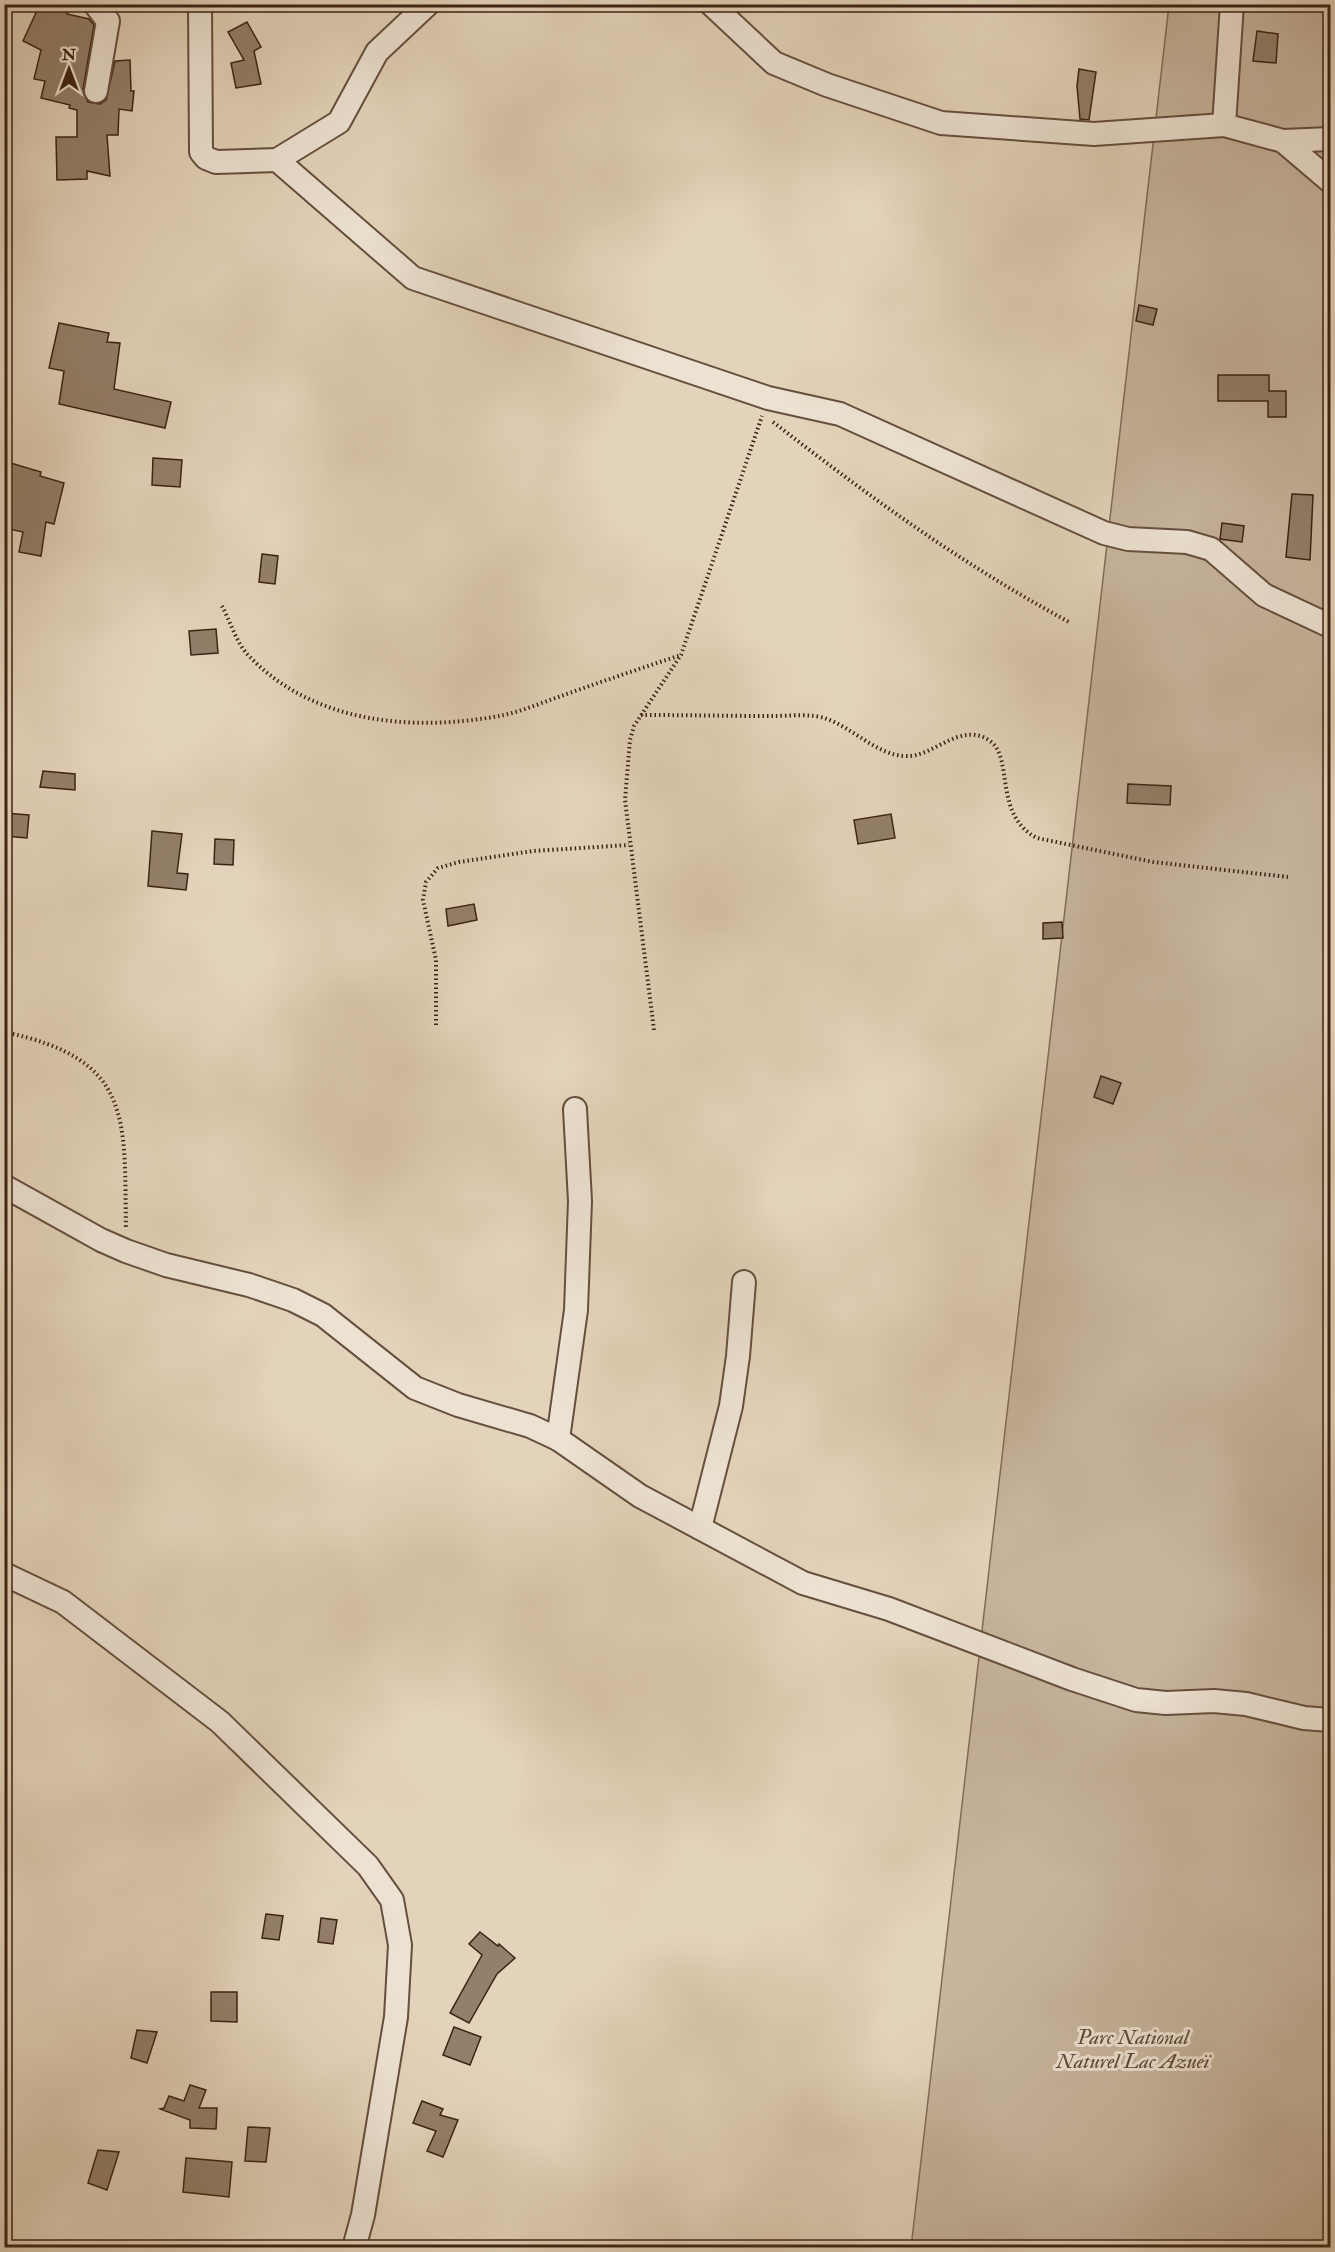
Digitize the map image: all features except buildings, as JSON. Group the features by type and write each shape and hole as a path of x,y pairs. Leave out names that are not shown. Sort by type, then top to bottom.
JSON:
{"street":[{"path":"95,4 108,21 96,91"},
{"path":"200,4 201,152 206,158 216,162 277,160 339,122 377,52 428,4"},
{"path":"711,4 774,63 827,85 941,123 1094,134 1224,125 1283,141 1330,139"},
{"path":"1224,125 1232,4"},
{"path":"1283,141 1330,181"},
{"path":"277,160 413,278 768,398 840,414 1104,533 1128,539 1187,542 1211,549 1264,595 1330,626"},
{"path":"558,1439 576,1310 580,1201 575,1109"},
{"path":"4,1186 101,1240 126,1251 166,1266 249,1285 293,1300 323,1315 415,1388 458,1405 530,1426 558,1439 640,1496 803,1583 889,1609 1072,1679 1136,1700 1166,1703 1214,1701 1246,1704 1304,1718 1330,1720"},
{"path":"700,1528 731,1406 744,1281"},
{"path":"4,1574 63,1602 220,1722 369,1866 392,1900 400,1945 396,2017 363,2215 354,2247"}],"path":[{"path":"654,1030 625,800 630,740 634,726 681,655 763,414 941,547 1012,591 1069,622"},
{"path":"222,606 246,653 265,671 305,697 338,712 382,722 434,722 500,716 681,655"},
{"path":"641,715 826,718 902,756 921,754 959,735 975,734 989,741 998,750 1006,795 1015,817 1026,832 1037,838 1153,862 1288,877"},
{"path":"436,1025 436,960 423,900 426,882 438,868 459,862 533,851 629,845"},
{"path":"4,1032 67,1051 102,1078 118,1104 125,1139 126,1251"}],"green space":[{"name":"Parc National Naturel Lac Azueï","path":"1169,5 1330,5 1330,2247 911,2248"}]}
